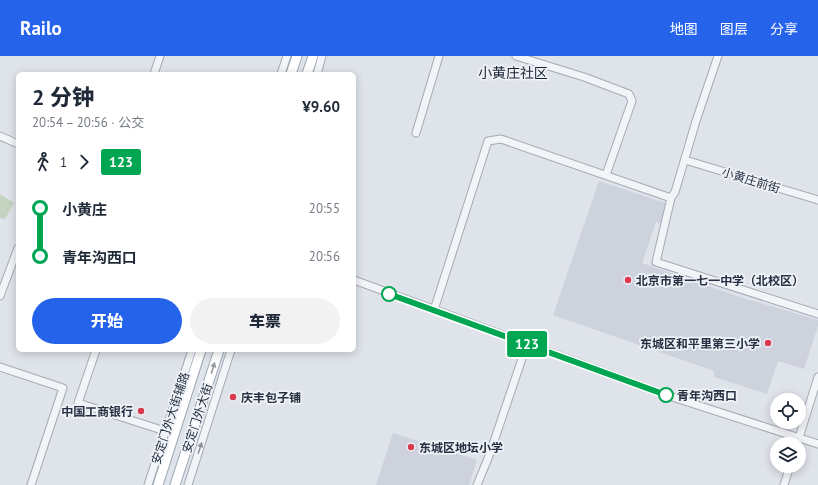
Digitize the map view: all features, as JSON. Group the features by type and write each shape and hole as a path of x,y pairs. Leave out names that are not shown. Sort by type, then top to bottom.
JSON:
{"main road":[{"path":"292,72 297,56"},
{"path":"308,72 313,56"},
{"name":"安定门外大街","path":"158,485 170,433 200,352"},
{"name":"安定门外大街","path":"175,485 218,352"}],"street":[{"path":"155,72 160,56"},
{"path":"282,72 287,56"},
{"path":"318,72 322,56"},
{"path":"416,133 439,56"},
{"path":"516,56 584,77 629,94 632,101 606,176"},
{"path":"718,56 696,121 675,192 671,198 656,262 818,314"},
{"path":"0,136 16,143"},
{"path":"434,310 488,141 501,139 671,198"},
{"name":"小黄庄前街","path":"685,160 818,200"},
{"path":"0,296 16,253"},
{"path":"10,268 16,270"},
{"path":"356,281 666,395 787,437"},
{"path":"477,485 489,456 527,344"},
{"path":"95,352 78,402 170,433"},
{"name":"安定门外大街辅路","path":"148,485 170,433 191,352"},
{"path":"188,485 229,352"},
{"path":"0,367 63,388 31,485"},
{"path":"799,437 818,377"},
{"path":"806,442 818,444"},
{"path":"784,485 788,473"}],"shaded area":[{"name":"北京市第一七一中学（北校区）","path":"599,181 668,204 661,224 656,222 642,263 740,297 818,320 818,326 804,369 778,361 767,394 714,377 714,371 553,315"},
{"name":"东城区地坛小学","path":"393,433 477,460 469,485 376,485"}],"green space":[{"path":"0,194 14,203 5,219 0,218"}],"bus line":[{"name":"123","path":"389,294 666,395"}],"place":[{"name":"北京市第一七一中学（北校区）","path":"628,280"},
{"name":"东城区和平里第三小学","path":"768,343"},
{"name":"青年沟西口","path":"666,395"},
{"name":"庆丰包子铺","path":"233,397"},
{"name":"中国工商银行","path":"141,411"},
{"name":"东城区地坛小学","path":"411,447"}],"district":[{"name":"小黄庄社区","path":"513,73"}]}
